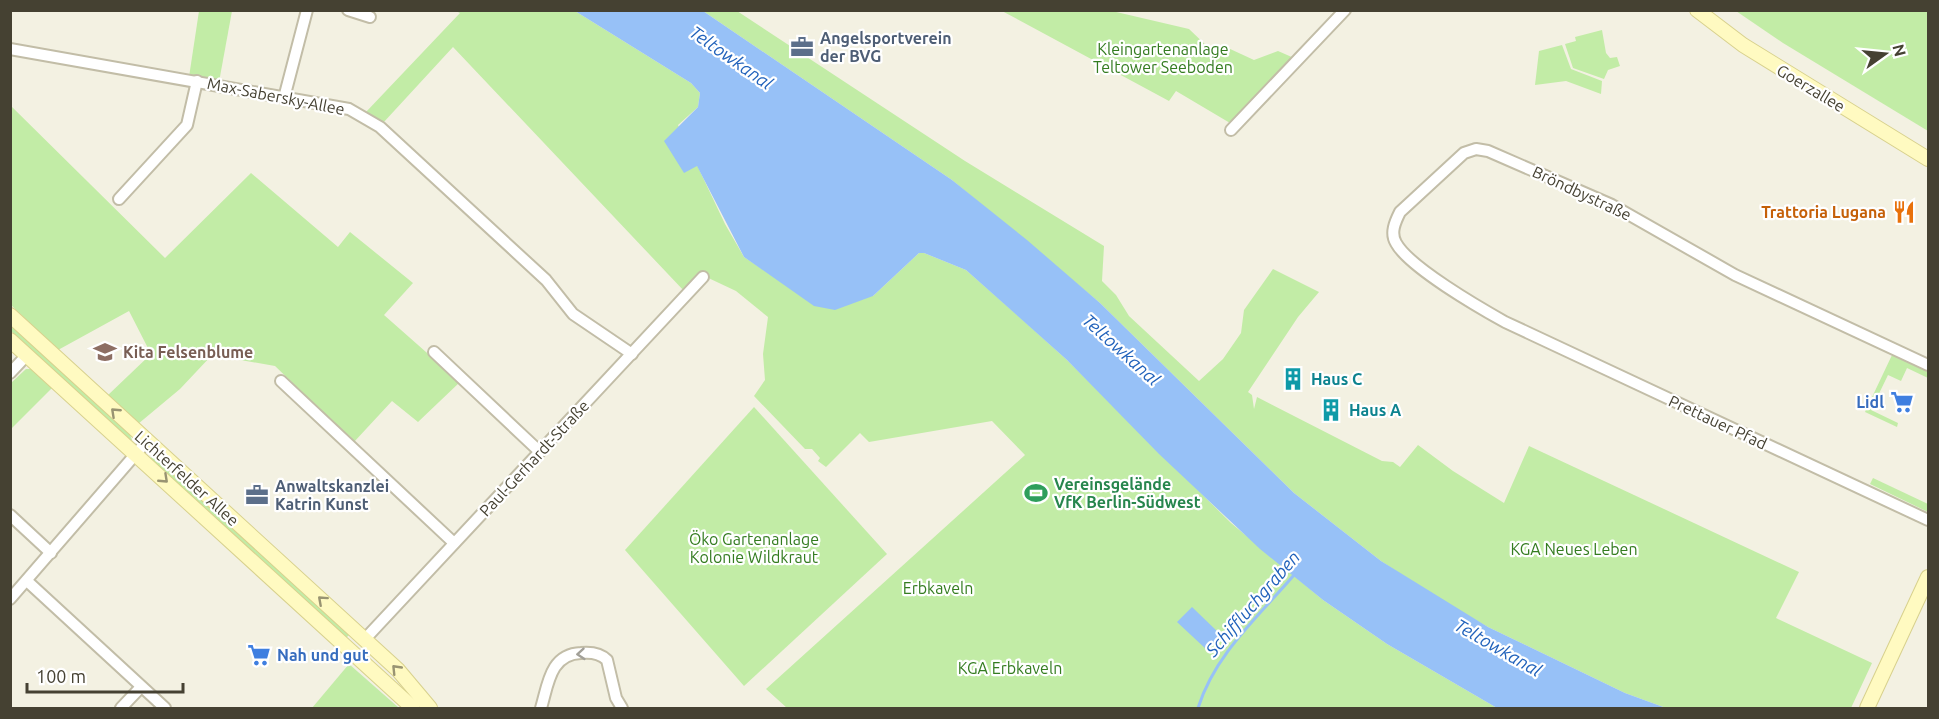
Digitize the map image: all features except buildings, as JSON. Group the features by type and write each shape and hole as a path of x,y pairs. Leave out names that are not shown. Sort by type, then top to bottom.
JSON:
{"main road":[{"name":"Goerzallee","path":"1697,10 1743,45 1929,159"},
{"name":"Lichterfelder Allee","path":"10,315 398,670 423,706"},
{"name":"Lichterfelder Allee","path":"10,340 354,655 423,706"},
{"path":"1867,708 1929,577"},
{"path":"354,655 365,639"}],"street":[{"path":"284,98 306,10"},
{"path":"348,10 370,17"},
{"path":"1231,130 1345,10"},
{"name":"Max-Sabersky-Allee","path":"10,49 349,109 380,127 546,280 573,314 632,354"},
{"path":"119,199 187,125 197,81"},
{"name":"Bröndbystraße","path":"1508,324 1449,288 1403,252 1393,235 1400,212 1464,153 1476,149 1488,151 1612,205 1735,275 1929,364"},
{"name":"Paul-Gerhardt-Straße","path":"365,639 703,277"},
{"name":"Prettauer Pfad","path":"1508,324 1929,520"},
{"path":"434,352 539,451"},
{"path":"10,373 27,355"},
{"path":"281,381 454,543"},
{"path":"10,599 147,441"},
{"path":"10,515 51,553"},
{"path":"27,581 165,708"},
{"path":"541,708 555,665 570,655 591,653 608,660 616,698 622,708"},
{"path":"121,708 141,687"}],"green space":[{"path":"199,11 232,11 219,82 189,77"},
{"path":"456,11 575,11 691,83 700,93 698,107 678,125 725,224 744,257 777,279 873,296 919,253 966,270 1067,360 1231,523 1323,600 1387,644 1497,708 787,708 766,689 1025,455 992,421 869,442 860,433 826,467 818,461 820,458 812,449 805,449 754,396 765,380 763,354 768,317 736,291 702,275 685,292 453,47 383,123 366,112 460,13"},
{"name":"KGA Neues Leben","path":"703,11 737,11 965,161 1104,246 1102,281 1116,295 1129,316 1199,381 1223,359 1241,333 1244,310 1273,269 1319,292 1298,317 1248,392 1252,395 1254,409 1257,397 1382,461 1393,462 1400,467 1418,445 1453,471 1504,503 1529,446 1799,572 1776,618 1872,663 1851,708 1666,708 1625,693 1488,627 1437,598 1381,561 1294,493 1100,303 952,180"},
{"name":"Kleingartenanlage Teltower Seeboden","path":"1002,11 1112,11 1189,29 1210,49 1228,48 1254,60 1278,51 1294,58 1230,123 1176,91 1169,101"},
{"path":"1736,11 1928,11 1928,131 1783,43"},
{"path":"1602,30 1606,53 1610,58 1617,57 1620,66 1608,70 1604,79 1573,68 1565,44 1576,41 1575,37"},
{"path":"1562,45 1571,69 1602,81 1601,94 1566,81 1535,85 1539,51"},
{"path":"10,105 165,258 251,173 338,247 350,232 413,283 384,315 460,382 418,422 392,401 354,442 275,366 212,355 180,389 138,424 107,396 151,354 129,311 58,350 11,305"},
{"path":"10,321 129,431 132,440 128,440 11,331"},
{"path":"1892,355 1928,372 1928,378 1907,368 1901,381 1888,375 1871,410 1898,423 1897,427 1865,412"},
{"path":"26,369 33,369 53,387 11,429 11,383"},
{"name":"Öko Gartenanlage Kolonie Wildkraut","path":"754,407 887,554 744,686 625,550"},
{"path":"153,455 350,634 346,638 149,460"},
{"path":"1873,478 1928,504 1928,512 1870,484"},
{"path":"349,664 399,708 312,708"}],"water":[{"name":"Teltowkanal","path":"575,11 703,11 952,180 1027,240 1100,303 1294,493 1381,561 1488,627 1625,693 1666,708 1497,708 1387,644 1323,600 1260,549 1159,454 1067,360 966,270 919,253 873,296 835,310 814,306 744,257 697,166 684,173 664,141 698,107 700,93 691,83"},
{"path":"1192,607 1221,635 1207,650 1177,622"}],"waterway":[{"name":"Schiffluchgraben","path":"1198,708 1215,670 1226,653 1294,575"}],"place":[{"name":"Angelsportverein der BVG","path":"802,47"},
{"name":"Trattoria Lugana","path":"1904,212"},
{"name":"Kita Felsenblume","path":"105,352"},
{"name":"Haus C","path":"1293,379"},
{"name":"Lidl","path":"1902,402"},
{"name":"Haus A","path":"1331,410"},
{"name":"Vereinsgelände VfK Berlin-Südwest","path":"1036,493"},
{"name":"Anwaltskanzlei Katrin Kunst","path":"257,495"},
{"name":"Nah und gut","path":"259,655"}],"park label":[{"name":"Erbkaveln","path":"938,588"},
{"name":"KGA Erbkaveln","path":"1010,668"}]}
